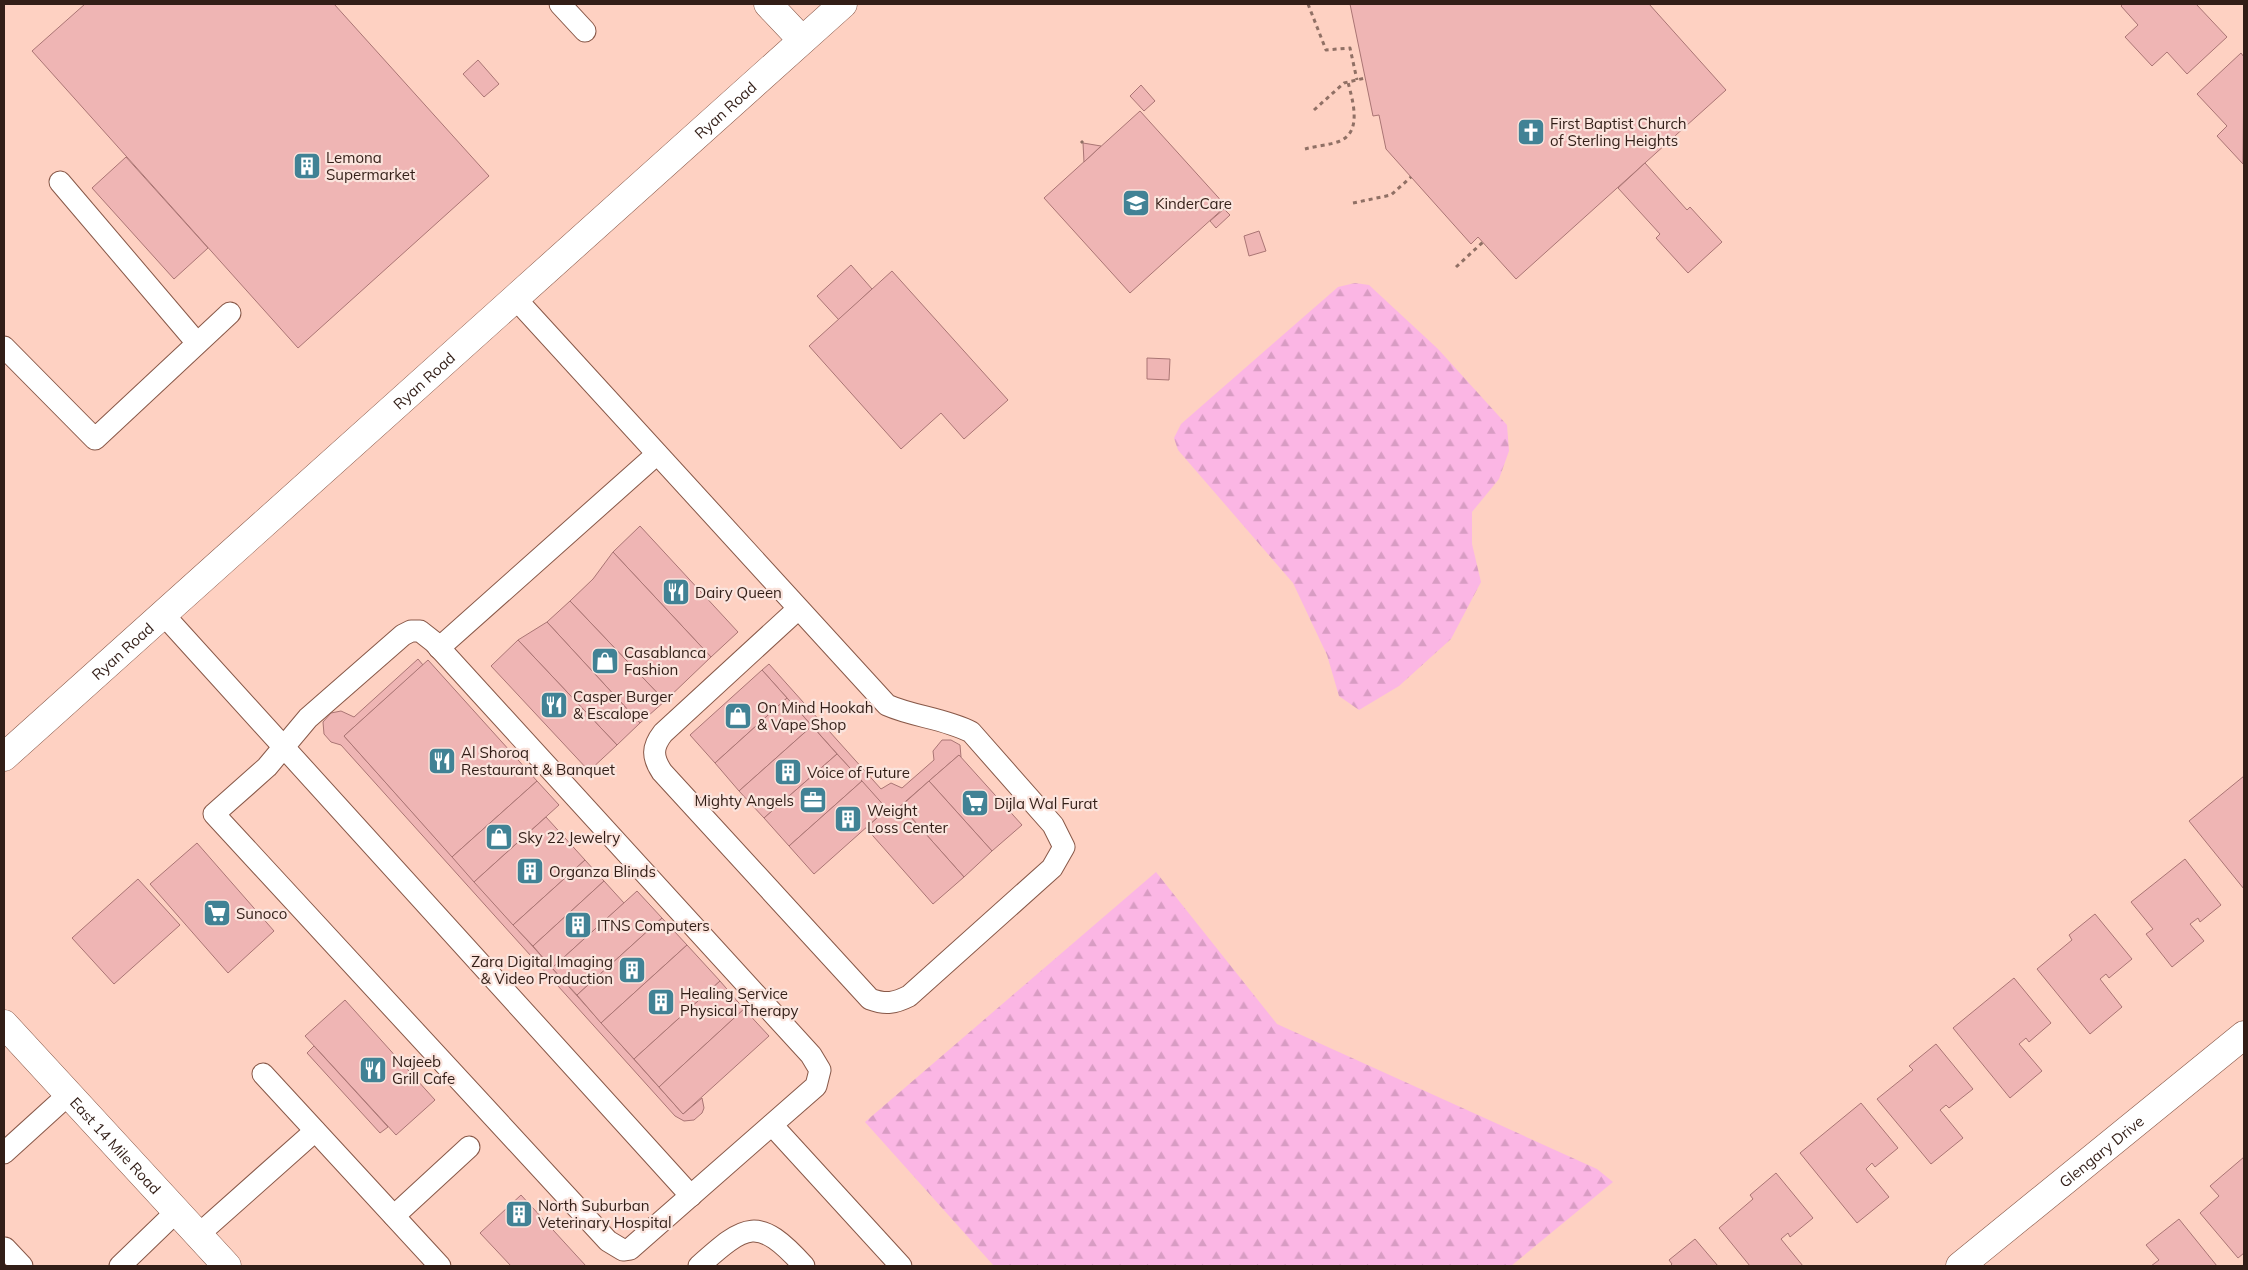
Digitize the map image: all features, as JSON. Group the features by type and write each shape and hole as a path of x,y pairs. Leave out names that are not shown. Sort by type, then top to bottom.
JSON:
{"main road":[{"path":"768,4 802,40"},
{"name":"Ryan Road","path":"4,757 842,4"},
{"name":"East 14 Mile Road","path":"4,1024 227,1266"},
{"name":"Glengary Drive","path":"1960,1266 2244,1035"}],"lane":[{"path":"560,4 585,31"},
{"path":"60,182 197,343"},
{"path":"515,298 887,705 903,712 955,724 970,732 1053,825 1064,847 1052,868 909,996 896,1002 883,1004 870,999 655,762 655,746 663,733 798,609"},
{"path":"4,347 95,439 230,313"},
{"path":"439,648 657,454"},
{"path":"163,614 691,1196"},
{"path":"420,630 439,648 816,1062 820,1070 816,1086 630,1248 623,1250 608,1241 214,814 267,768 308,718 403,635 410,631 420,630"},
{"path":"263,1074 440,1266"},
{"path":"4,1153 68,1094"},
{"path":"772,1125 901,1266"},
{"path":"198,1235 315,1131"},
{"path":"394,1216 469,1147"},
{"path":"120,1266 177,1211"},
{"path":"699,1266 739,1233 750,1231 774,1236 804,1266"},
{"path":"5,1248 22,1266"}],"path":[{"path":"1308,4 1326,50 1350,48 1357,80"},
{"path":"1314,110 1344,83 1365,78"},
{"path":"1305,149 1342,140 1350,133 1354,116 1348,82"},
{"path":"1353,203 1390,195 1411,177"},
{"path":"1456,267 1483,242"}],"green space":[{"path":"1355,283 1369,285 1438,349 1507,425 1509,451 1499,479 1472,512 1472,544 1481,582 1451,639 1399,686 1359,710 1339,696 1327,655 1293,583 1178,450 1174,438 1181,424 1338,287"},
{"path":"1156,872 1277,1024 1597,1169 1613,1182 1511,1266 994,1266 865,1122"}],"building":[{"name":"Lemona Supermarket","path":"85,4 334,4 489,176 298,348 32,51"},
{"name":"First Baptist Church of Sterling Heights","path":"1350,4 1649,4 1726,90 1516,279 1478,237 1471,244 1386,149 1379,115 1373,116"},
{"path":"2123,4 2196,4 2227,37 2187,74 2167,52 2152,66 2125,37 2138,25 2121,6"},
{"path":"2241,53 2244,57 2243,164 2217,136 2227,126 2197,94"},
{"path":"478,60 499,84 484,97 463,74"},
{"path":"1141,85 1155,101 1144,111 1130,96"},
{"name":"KinderCare","path":"1140,111 1226,206 1130,293 1044,198"},
{"path":"1083,143 1101,146 1084,162"},
{"path":"126,157 208,248 174,279 92,188"},
{"path":"1645,163 1687,210 1690,207 1722,242 1688,273 1656,238 1660,234 1618,188"},
{"path":"1224,209 1230,215 1216,228 1210,221"},
{"path":"1259,231 1266,251 1249,256 1244,236"},
{"path":"851,265 872,289 839,320 817,296"},
{"path":"892,271 1008,400 964,439 941,413 901,449 809,346"},
{"path":"1147,358 1170,359 1169,380 1147,379"},
{"name":"Dairy Queen","path":"640,526 738,632 711,657 613,552"},
{"path":"613,552 711,657 665,701 570,601 593,579"},
{"name":"Casablanca Fashion","path":"570,601 665,701 640,723 547,622"},
{"path":"547,622 640,723 617,745 518,640"},
{"name":"Casper Burger & Escalope","path":"518,640 617,745 589,771 491,666"},
{"path":"418,659 423,665 344,736 683,1114 702,1098 704,1108 702,1113 694,1120 684,1121 675,1116 341,745 331,742 324,734 323,722 331,713 341,711 354,717"},
{"name":"Al Shoroq Restaurant & Banquet","path":"428,660 537,781 452,857 344,736"},
{"path":"769,664 881,789 891,783 902,788 934,760 933,751 942,740 951,740 960,745 961,757 959,755 891,814 762,670"},
{"name":"On Mind Hookah & Vape Shop","path":"762,670 787,698 715,763 690,735"},
{"path":"787,698 812,726 739,791 715,763"},
{"name":"Voice of Future","path":"812,726 837,754 764,818 739,791"},
{"name":"Mighty Angels","path":"837,754 862,781 789,846 764,818"},
{"name":"Dijla Wal Furat","path":"959,755 1022,825 992,851 929,781"},
{"path":"2244,776 2244,889 2189,821"},
{"name":"Sky 22 Jewelry","path":"537,781 559,805 474,882 452,857"},
{"name":"Weight Loss Center","path":"862,781 887,809 814,874 789,846"},
{"path":"929,781 992,851 964,877 901,806"},
{"path":"901,806 964,877 933,904 866,828 887,809 891,814"},
{"name":"Organza Blinds","path":"546,817 585,860 513,925 474,882"},
{"name":"Sunoco","path":"197,843 274,931 228,973 150,884"},
{"path":"2185,859 2221,905 2200,922 2198,918 2190,924 2204,941 2172,967 2146,934 2153,929 2131,902"},
{"path":"585,860 604,881 533,946 513,925"},
{"path":"138,879 180,925 114,984 72,938"},
{"name":"ITNS Computers","path":"604,881 624,903 552,968 533,946"},
{"path":"637,891 662,918 577,995 552,968"},
{"path":"2095,914 2132,959 2109,978 2106,974 2100,979 2122,1007 2090,1034 2037,969 2072,940 2069,935"},
{"name":"Zara Digital Imaging & Video Production","path":"662,918 687,945 601,1023 577,995"},
{"name":"Healing Service Physical Therapy","path":"687,945 720,981 634,1059 601,1023"},
{"path":"2014,978 2051,1023 2029,1042 2026,1038 2019,1044 2042,1071 2010,1098 1953,1028"},
{"path":"720,981 744,1009 659,1087 634,1059"},
{"name":"Najeeb Grill Cafe","path":"345,1000 435,1100 396,1135 305,1036"},
{"path":"744,1009 769,1036 683,1114 659,1087"},
{"path":"1936,1044 1973,1089 1949,1108 1946,1105 1940,1110 1963,1138 1931,1164 1877,1099 1913,1070 1909,1066"},
{"path":"314,1046 388,1127 380,1133 307,1053"},
{"path":"1861,1103 1898,1148 1875,1167 1872,1163 1866,1169 1889,1197 1857,1223 1800,1153"},
{"path":"2244,1157 2244,1253 2238,1258 2200,1213 2219,1196 2210,1186"},
{"path":"1776,1173 1813,1218 1790,1237 1788,1233 1781,1239 1803,1266 1750,1266 1719,1228 1753,1199 1750,1195"},
{"name":"North Suburban Veterinary Hospital","path":"521,1195 586,1266 511,1266 480,1233"},
{"path":"2179,1219 2217,1266 2151,1266 2159,1260 2146,1245"},
{"path":"1695,1239 1718,1266 1670,1266 1672,1264 1669,1260"}],"place":[{"name":"First Baptist Church of Sterling Heights","path":"1531,132"},
{"name":"Lemona Supermarket","path":"307,166"},
{"name":"KinderCare","path":"1136,203"},
{"name":"Dairy Queen","path":"676,592"},
{"name":"Casablanca Fashion","path":"605,661"},
{"name":"Casper Burger & Escalope","path":"554,705"},
{"name":"On Mind Hookah & Vape Shop","path":"738,716"},
{"name":"Al Shoroq Restaurant & Banquet","path":"442,761"},
{"name":"Voice of Future","path":"788,772"},
{"name":"Mighty Angels","path":"813,800"},
{"name":"Dijla Wal Furat","path":"975,803"},
{"name":"Weight Loss Center","path":"848,819"},
{"name":"Sky 22 Jewelry","path":"499,837"},
{"name":"Organza Blinds","path":"530,871"},
{"name":"Sunoco","path":"217,913"},
{"name":"ITNS Computers","path":"578,925"},
{"name":"Zara Digital Imaging & Video Production","path":"632,970"},
{"name":"Healing Service Physical Therapy","path":"661,1002"},
{"name":"Najeeb Grill Cafe","path":"373,1070"},
{"name":"North Suburban Veterinary Hospital","path":"519,1214"}]}
